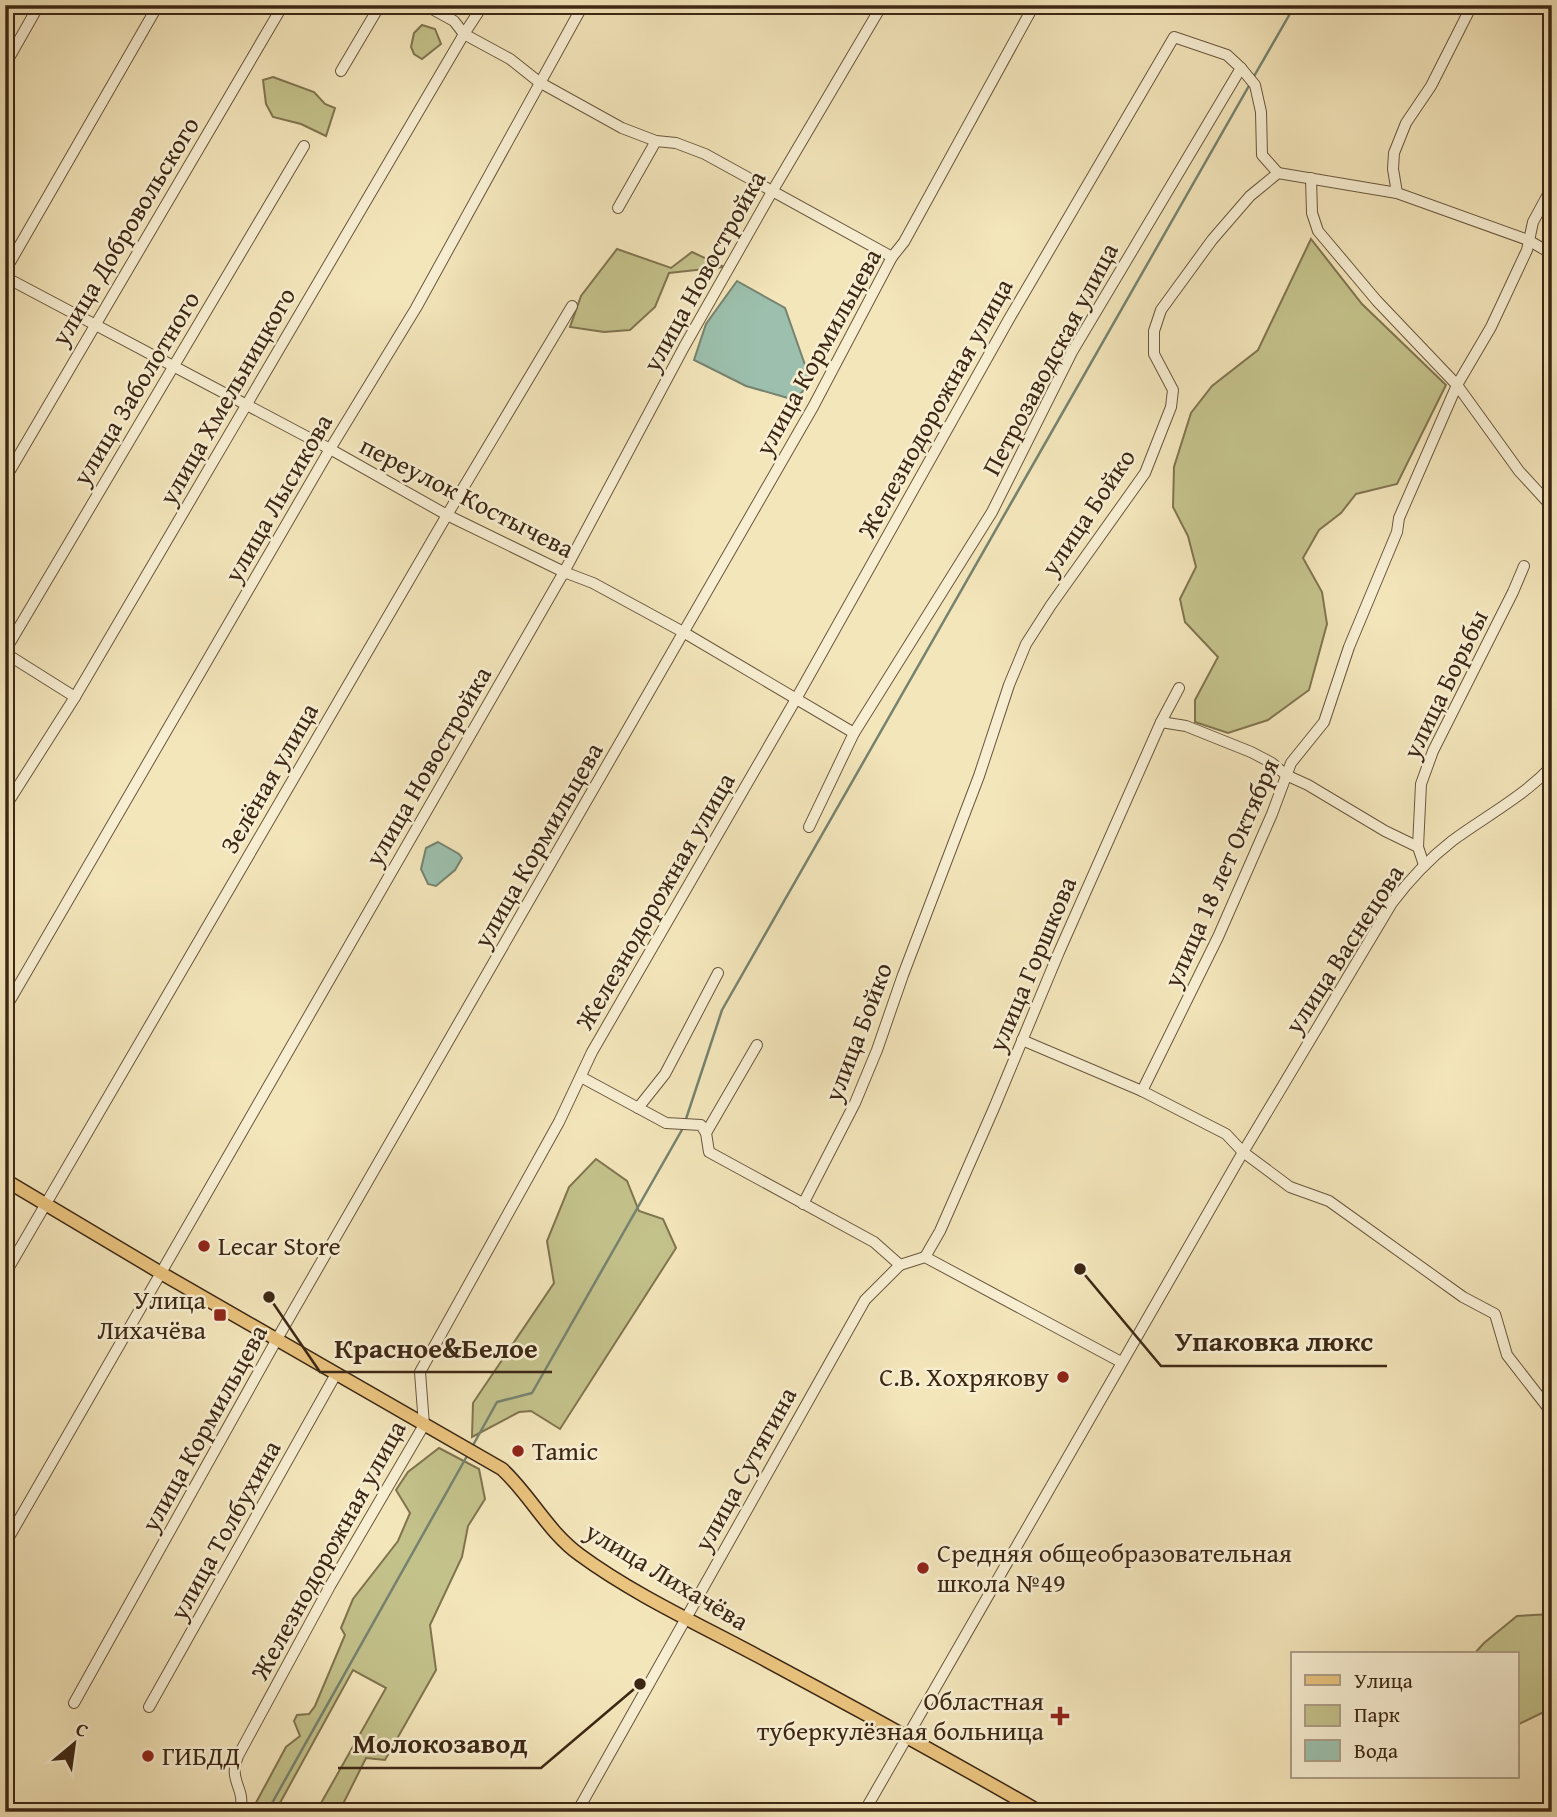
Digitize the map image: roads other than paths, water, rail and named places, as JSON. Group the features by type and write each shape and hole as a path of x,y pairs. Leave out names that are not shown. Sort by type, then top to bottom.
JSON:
{"main road":[{"name":"улица Лихачёва","path":"5,1180 502,1469 515,1481 554,1533 582,1557 686,1617 908,1736 1040,1812"}],"street":[{"path":"5,65 39,5"},
{"path":"5,271 158,5"},
{"name":"улица Добровольского","path":"5,479 283,5"},
{"path":"341,71 380,5"},
{"path":"425,5 454,21 464,34 510,59 539,82 622,128 656,141 676,143 705,153 892,257"},
{"name":"улица Хмельницкого","path":"5,807 75,697 483,5"},
{"name":"улица Лысикова","path":"5,1009 330,449 416,308 583,5"},
{"name":"улица Новостройка","path":"5,1544 564,572 684,347 882,5"},
{"name":"улица Кормильцева","path":"74,1703 277,1339 813,407 892,257 904,242 1034,5"},
{"path":"1397,193 1392,169 1394,153 1406,123 1431,86 1472,5"},
{"name":"Железнодорожная улица","path":"241,1806 232,1768 241,1749 330,1586 424,1425 420,1372 540,1158 592,1052 796,699 1009,319 1174,37 1227,55 1241,68"},
{"path":"1241,68 1255,85 1261,112 1262,155 1278,173 1397,193 1528,240 1552,254"},
{"name":"Петрозаводская улица","path":"809,827 854,733 992,512 1072,352 1241,68"},
{"path":"618,208 656,141"},
{"name":"улица Заболотного","path":"5,652 304,146"},
{"name":"улица Бойко","path":"803,1204 855,1103 877,1050 1026,644 1145,473 1171,407 1173,390 1154,354 1154,331 1161,310 1212,240 1250,196 1278,173"},
{"path":"1311,178 1312,213 1318,230 1377,301 1457,385 1518,471 1552,507"},
{"name":"улица 18 лет Октября","path":"1142,1091 1218,937 1272,814 1291,763 1324,722 1338,675 1396,532 1399,518 1457,385 1491,327 1527,250 1533,222 1552,187"},
{"name":"переулок Костычева","path":"5,277 447,514 564,572 593,583 683,632 854,733"},
{"name":"Зелёная улица","path":"5,1274 447,514 572,306"},
{"name":"улица Борьбы","path":"1424,865 1418,846 1417,823 1421,784 1433,751 1524,566"},
{"path":"5,652 75,697"},
{"name":"улица Горшкова","path":"925,1257 940,1231 1161,722 1179,688"},
{"path":"1161,722 1186,726 1251,752 1385,831 1418,846"},
{"name":"улица Васнецова","path":"1241,1156 1392,903 1424,865 1452,841 1517,797 1552,766"},
{"path":"638,1108 665,1074 718,973"},
{"path":"1022,1040 1142,1091 1226,1134 1241,1156 1290,1186 1329,1201 1463,1297 1495,1314 1507,1354 1552,1413"},
{"path":"706,1133 757,1045"},
{"path":"581,1077 666,1123 701,1125 706,1133 709,1152 874,1242 900,1265 925,1257 1121,1362"},
{"path":"864,1812 1241,1156"},
{"name":"улица Сутягина","path":"577,1812 865,1300 900,1265"},
{"name":"улица Толбухина","path":"149,1707 337,1374"}],"water":[{"path":"737,281 785,308 811,382 795,400 746,386 694,360 706,324"},
{"path":"438,842 462,858 455,870 436,886 428,884 421,869 426,848"}],"waterway":[{"path":"1253,78 1295,5"},
{"path":"685,1122 722,1010 1250,84"},
{"path":"472,1447 497,1402 532,1393 683,1128"},
{"path":"267,1812 467,1456"}],"place":[{"name":"Lecar Store","path":"204,1246"},
{"name":"Упаковка люкс","path":"1080,1269"},
{"name":"Красное&Белое","path":"269,1297"},
{"name":"Улица Лихачёва","path":"220,1315"},
{"name":"С.В. Хохрякову","path":"1063,1377"},
{"name":"Tamic","path":"518,1451"},
{"name":"Средняя общеобразовательная школа №49","path":"923,1568"},
{"name":"Молокозавод","path":"640,1684"},
{"name":"Областная туберкулёзная больница","path":"1060,1716"},
{"name":"ГИБДД","path":"148,1756"}]}
